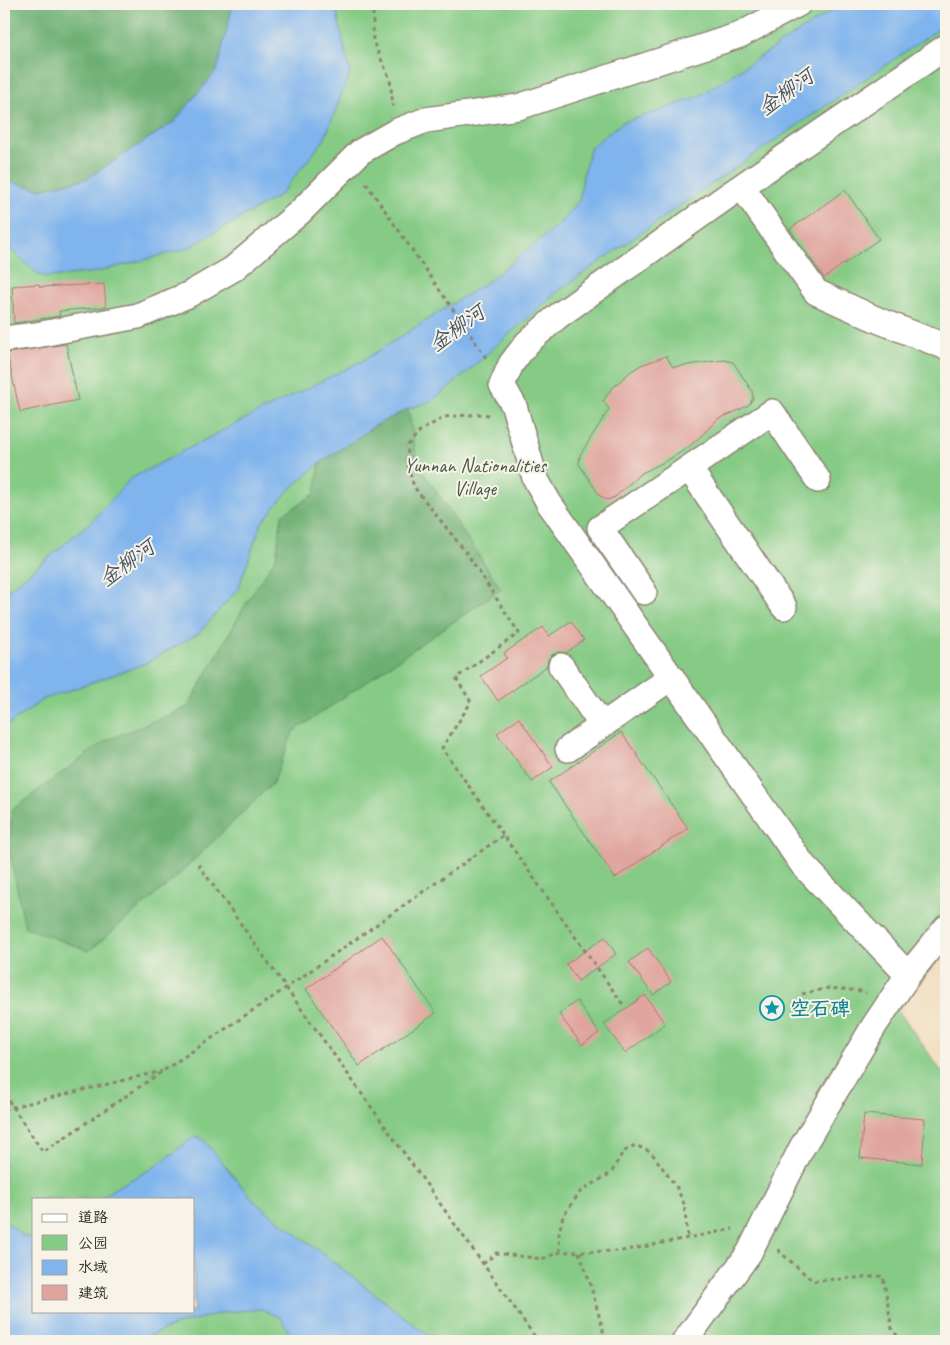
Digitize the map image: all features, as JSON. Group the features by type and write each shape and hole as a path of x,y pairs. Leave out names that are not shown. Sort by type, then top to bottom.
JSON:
{"street":[{"path":"4,339 138,316 188,295 233,269 300,212 360,152 395,132 426,120 518,107 740,35 798,4"},
{"path":"908,975 803,865 549,503 535,478 514,406 502,385 511,364 527,343 558,316 742,186 946,47"},
{"path":"742,186 816,292 880,321 944,346"},
{"path":"578,544 772,412 818,480"},
{"path":"689,468 784,607"},
{"path":"600,528 644,592"},
{"path":"561,666 602,725"},
{"path":"568,749 672,677"},
{"path":"685,1341 749,1254 801,1149 874,1026 908,975 946,928"}],"path":[{"path":"373,4 372,40 390,79 395,132"},
{"path":"351,162 486,358"},
{"path":"517,417 481,414 444,418 420,431 408,445 407,462 414,487 468,555 519,633 456,678 471,702 442,748 624,1006"},
{"path":"4,1094 43,1152 286,988 504,836"},
{"path":"198,864 538,1341"},
{"path":"802,994 828,988 861,991 890,1001"},
{"path":"4,1109 165,1070"},
{"path":"560,1252 559,1233 563,1216 581,1191 611,1173 623,1152 635,1145 651,1152 678,1188 684,1204 688,1238"},
{"path":"482,1264 496,1253 542,1258 560,1252 622,1251 764,1222 780,1252 813,1281 884,1276 892,1329 901,1341"},
{"path":"579,1252 604,1334 597,1341"}],"green space":[{"name":"Yunnan Nationalities Village","path":"4,4 946,4 946,950 898,1010 946,1078 946,1341 4,1341"},
{"path":"4,4 233,4 217,70 174,122 86,179 40,189 6,181 4,178"},
{"path":"408,409 418,464 501,589 293,732 273,783 173,880 89,951 25,927 9,849 12,810 105,741 188,707 247,602 276,557 282,515 315,494 320,463 376,425"}],"water":[{"path":"233,4 335,4 350,73 324,140 280,195 186,249 97,272 50,277 39,275 8,247 4,246 4,178 7,181 40,189 86,179 174,122 217,70"},
{"name":"金柳河","path":"842,4 946,4 946,24 558,291 450,387 431,401 408,409 376,425 320,463 287,492 261,524 238,589 198,634 144,664 42,700 4,728 4,593 94,519 130,479 362,361 490,280 559,224 579,201 584,171 591,147 623,122 699,96"},
{"path":"195,1136 203,1139 255,1202 436,1341 292,1341 281,1318 262,1309 225,1312 176,1325 140,1341 4,1341 4,1220 23,1236 32,1238 32,1312 195,1312 195,1198 100,1198 155,1167"}],"building":[{"path":"845,190 879,239 824,278 790,229"},
{"path":"39,284 40,287 104,284 106,307 59,311 60,316 14,323 12,286"},
{"path":"66,344 78,400 20,412 7,353"},
{"path":"666,356 673,367 724,360 733,362 752,391 753,398 749,405 718,419 686,449 640,474 615,497 607,500 600,496 579,464 580,455 609,409 603,401 610,390 641,365"},
{"path":"571,621 584,640 566,653 559,652 552,655 548,659 547,666 498,701 481,676 507,658 504,653 543,627 549,636"},
{"path":"519,718 553,767 532,782 497,733"},
{"path":"621,732 688,828 615,878 549,782"},
{"path":"382,936 436,1013 359,1066 306,989"},
{"path":"605,937 616,954 578,981 566,964"},
{"path":"648,948 671,982 653,995 629,962"},
{"path":"645,995 665,1024 625,1053 604,1024"},
{"path":"577,1001 599,1033 582,1045 559,1014"},
{"path":"864,1114 925,1119 922,1164 860,1158"}],"place":[{"name":"空石碑","path":"772,1008"}]}
